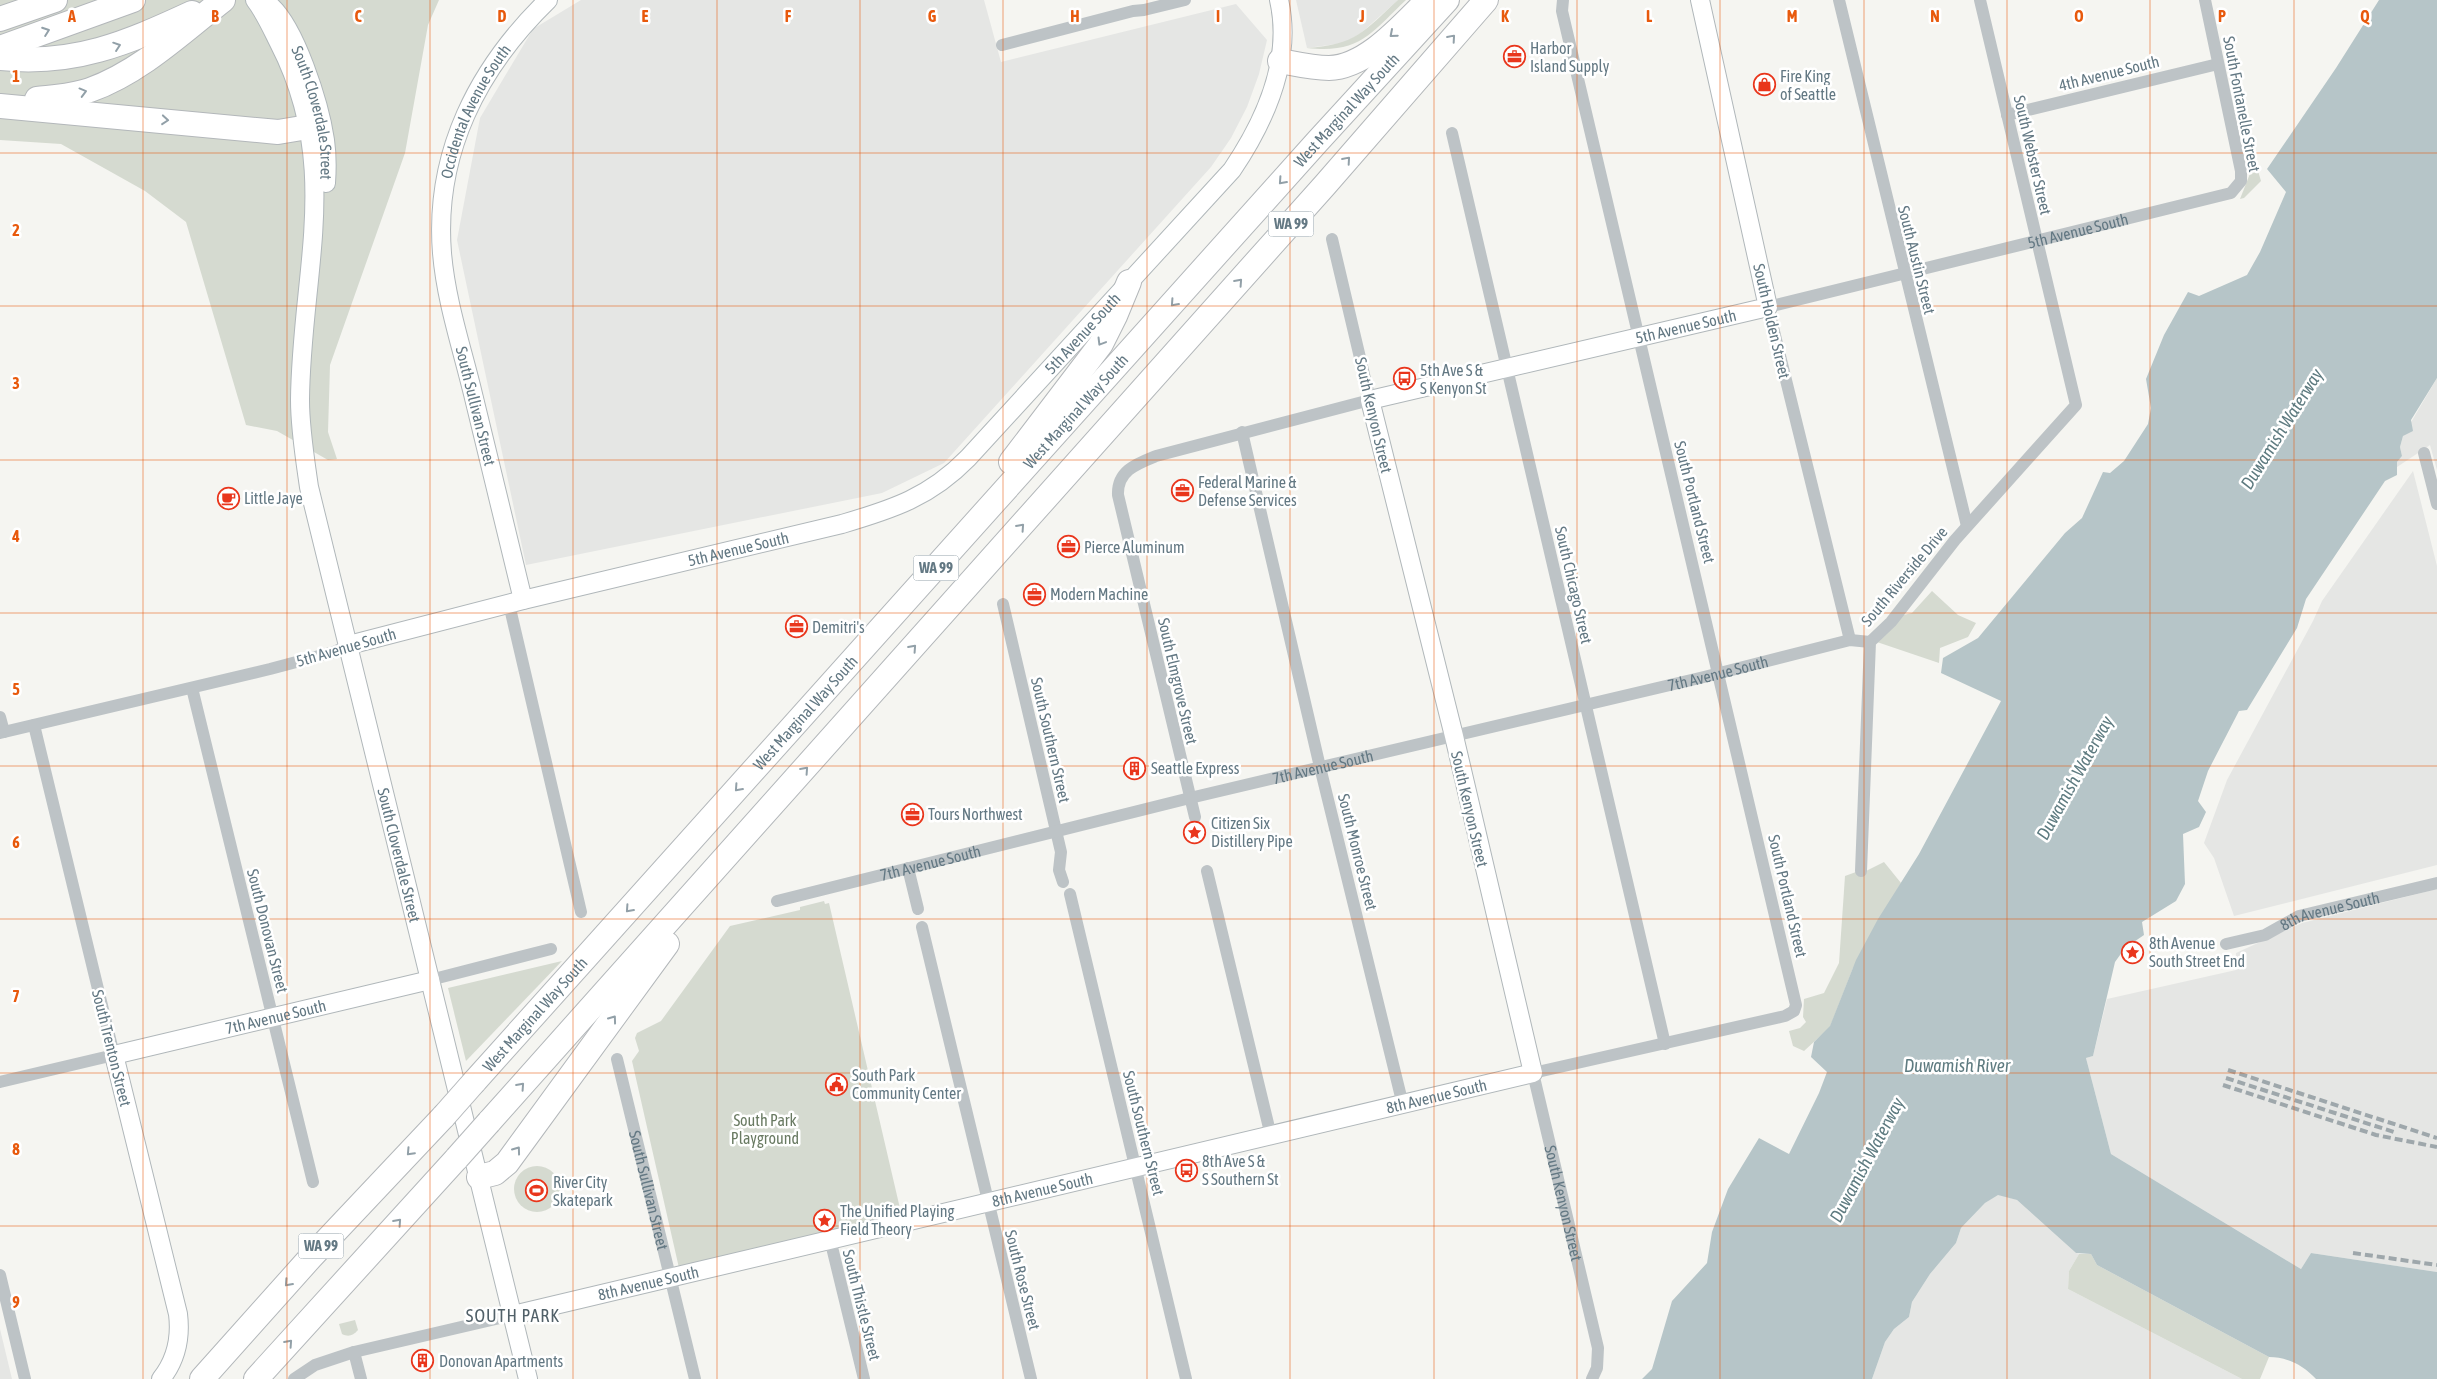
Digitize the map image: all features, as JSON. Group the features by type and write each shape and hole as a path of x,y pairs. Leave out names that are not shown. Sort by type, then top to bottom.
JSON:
{"highway":[{"path":"0,19 55,0"},
{"path":"0,48 133,0"},
{"path":"0,58 42,60 69,58 121,44 222,0"},
{"path":"0,102 66,96 88,91 112,81 161,49 222,0"},
{"path":"1280,61 1322,68 1353,63 1370,53 1428,0"},
{"name":"West Marginal Way South","path":"202,1379 311,1257 444,1116 1317,142 1447,0"},
{"name":"West Marginal Way South","path":"256,1379 746,836 1318,193 1486,0"},
{"path":"0,106 278,132 308,127"},
{"path":"870,642 1068,390 1101,344 1116,316 1129,282"},
{"path":"479,1177 495,1173 507,1163 746,836"}],"street":[{"name":"Occidental Avenue South","path":"443,210 446,178 455,141 475,94 490,67 516,34 548,0"},
{"path":"1002,45 1133,11 1185,0"},
{"path":"1279,0 1283,24 1280,61"},
{"name":"South Portland Street","path":"1563,0 1564,20 1796,998 1794,1011"},
{"name":"South Holden Street","path":"1700,0 1768,307 1850,640"},
{"name":"South Austin Street","path":"1839,0 1967,526"},
{"name":"South Webster Street","path":"1980,0 2076,405"},
{"name":"South Fontanelle Street","path":"2205,0 2241,171 2242,177 2239,185"},
{"name":"South Cloverdale Street","path":"259,2 271,6 288,30 307,72 325,140 327,166 323,242 316,301 306,326"},
{"name":"South Cloverdale Street","path":"259,2 290,65 308,127 315,164 316,192 300,401 309,487 528,1379"},
{"name":"5th Avenue South","path":"2,732 192,688 334,652 349,645 516,602 842,524 878,513 927,492 963,464 1216,189 1241,157 1254,136 1266,110 1280,61"},
{"name":"4th Avenue South","path":"2007,115 2218,64"},
{"name":"South Chicago Street","path":"1452,133 1665,1044"},
{"name":"5th Avenue South","path":"1131,469 1156,456 1242,432 1370,400 1768,307 2223,195 2231,193 2239,185"},
{"name":"South Sullivan Street","path":"443,210 442,253 447,286 581,912"},
{"name":"South Kenyon Street","path":"1332,239 1454,736 1598,1348 1597,1368 1592,1379"},
{"name":"South Riverside Drive","path":"1861,871 1870,642 1891,622 1967,526 2076,405"},
{"name":"South Monroe Street","path":"1242,432 1320,767 1403,1105"},
{"path":"2424,453 2437,504"},
{"name":"South Elmgrove Street","path":"1131,469 1121,476 1118,484 1118,495 1194,817"},
{"name":"South Southern Street","path":"1003,604 1061,852 1059,870 1063,882"},
{"name":"7th Avenue South","path":"777,900 1190,798 1719,674 1850,640 1870,642"},
{"name":"South Donovan Street","path":"192,688 313,1182"},
{"path":"0,717 2,732"},
{"name":"South Trenton Street","path":"34,725 178,1314 179,1338 165,1375"},
{"path":"908,868 918,909"},
{"path":"1208,871 1271,1136"},
{"name":"8th Avenue South","path":"2226,944 2265,935 2300,916 2437,883"},
{"name":"South Southern Street","path":"1070,894 1186,1379"},
{"name":"South Rose Street","path":"922,927 1031,1379"},
{"name":"7th Avenue South","path":"0,1082 430,980 551,949"},
{"name":"8th Avenue South","path":"294,1379 315,1365 354,1352 1533,1073 1785,1016 1794,1011"},
{"name":"South Sullivan Street","path":"617,1059 695,1379"},
{"name":"South Thistle Street","path":"830,1239 864,1379"},
{"path":"0,1274 25,1379"},
{"path":"354,1352 361,1379"}],"shaded area":[{"path":"581,0 984,0 1001,62 1236,4 1267,40 1259,74 1247,107 1231,138 1211,167 944,463 882,493 526,565 457,240 480,118 533,29"},
{"path":"1296,0 1398,0 1361,33 1344,43 1307,48"},
{"path":"2437,378 2437,470 2430,445 2397,467 2397,462 2402,456 2400,447 2403,436"},
{"path":"2413,471 2437,566 2437,865 2234,916 2214,858 2204,843 2227,780 2322,601"},
{"path":"2437,889 2437,1272 2311,1253 2301,1269 2111,1154 2086,1058 2093,1056 2107,999 2236,970 2236,953 2302,923"},
{"path":"1998,1194 2017,1200 2079,1254 2069,1271 2068,1289 2242,1379 1872,1379 1885,1342 1894,1329 1909,1317 1912,1302 1930,1274 1956,1243 1961,1228 1985,1203"},
{"path":"0,1329 12,1379 0,1379"}],"green space":[{"path":"0,0 439,0 428,25 405,153 330,365 328,432 337,459 328,460 277,431 246,425 186,222 145,191 61,144 0,140"},
{"path":"1398,0 1406,0 1363,39 1340,48 1307,48 1337,44 1348,40 1367,28"},
{"path":"2255,161 2261,181 2244,198 2240,199"},
{"path":"1932,591 1958,615 1976,623 1968,637 1940,648 1939,663 1874,641 1899,616 1912,613"},
{"path":"1884,862 1901,883 1853,968 1830,1027 1804,1051 1793,1046 1789,1031 1800,1028 1806,1022 1803,1017 1804,999 1824,993 1839,963 1845,876 1866,871"},
{"name":"South Park Playground","path":"824,901 825,904 829,903 902,1217 679,1268 632,1061 639,1051 635,1038 637,1033 661,1021 730,926 800,910 800,907"},
{"path":"562,961 466,1061 448,988"},
{"name":"River City Skatepark","path":"537,1166 550,1170 556,1176 560,1189 556,1202 550,1208 537,1212 524,1208 518,1202 514,1189 518,1176 524,1170"},
{"path":"2079,1254 2091,1254 2097,1265 2269,1357 2260,1379 2242,1379 2068,1289 2069,1271"},
{"path":"355,1320 358,1330 350,1335 342,1334 339,1324"}],"water":[{"name":"Duwamish River","path":"2379,0 2437,0 2437,378 2411,420 2413,431 2403,436 2400,447 2402,456 2397,462 2397,475 2385,481 2306,599 2297,628 2247,710 2239,711 2208,771 2198,801 2206,812 2199,827 2183,834 2185,884 2176,901 2142,922 2144,935 2125,948 2115,962 2093,1056 2086,1058 2111,1154 2301,1269 2311,1253 2437,1272 2437,1379 2316,1379 2295,1363 2276,1357 2269,1357 2097,1265 2091,1254 2076,1253 2017,1200 1998,1195 1985,1203 1961,1228 1956,1243 1930,1274 1912,1302 1909,1317 1894,1329 1885,1342 1872,1379 1642,1379 1652,1369 1672,1301 1707,1263 1712,1232 1728,1189 1759,1138 1789,1154 1819,1093 1827,1072 1811,1057 1814,1042 1830,1026 1856,960 1878,919 1919,854 2001,701 1941,673 1943,658 1978,638 2065,533 2082,518 2103,472 2110,473 2124,461 2148,424 2151,408 2146,379 2164,335 2188,292 2199,296 2247,275 2260,252 2286,192 2267,169 2336,68"}],"railway":[{"path":"2228,1070 2437,1138"},
{"path":"2226,1078 2397,1133"},
{"path":"2223,1085 2376,1135 2437,1147"},
{"path":"2353,1253 2437,1265"}],"place":[{"name":"Harbor Island Supply","path":"1514,57"},
{"name":"Fire King of Seattle","path":"1764,85"},
{"name":"5th Ave S & S Kenyon St","path":"1404,379"},
{"name":"Federal Marine & Defense Services","path":"1182,491"},
{"name":"Little Jaye","path":"228,498"},
{"name":"Pierce Aluminum","path":"1068,547"},
{"name":"Modern Machine","path":"1034,594"},
{"name":"Demitri's","path":"796,627"},
{"name":"Seattle Express","path":"1135,768"},
{"name":"Tours Northwest","path":"912,814"},
{"name":"Citizen Six Distillery Pipe","path":"1195,832"},
{"name":"8th Avenue South Street End","path":"2133,952"},
{"name":"South Park Community Center","path":"836,1084"},
{"name":"8th Ave S & S Southern St","path":"1186,1170"},
{"name":"River City Skatepark","path":"537,1191"},
{"name":"The Unified Playing Field Theory","path":"824,1220"},
{"name":"Donovan Apartments","path":"423,1361"}],"district":[{"name":"SOUTH PARK","path":"513,1316"}],"water label":[{"name":"Duwamish Waterway","path":"2282,429"},
{"name":"Duwamish Waterway","path":"2075,778"},
{"name":"Duwamish Waterway","path":"1867,1160"}]}
